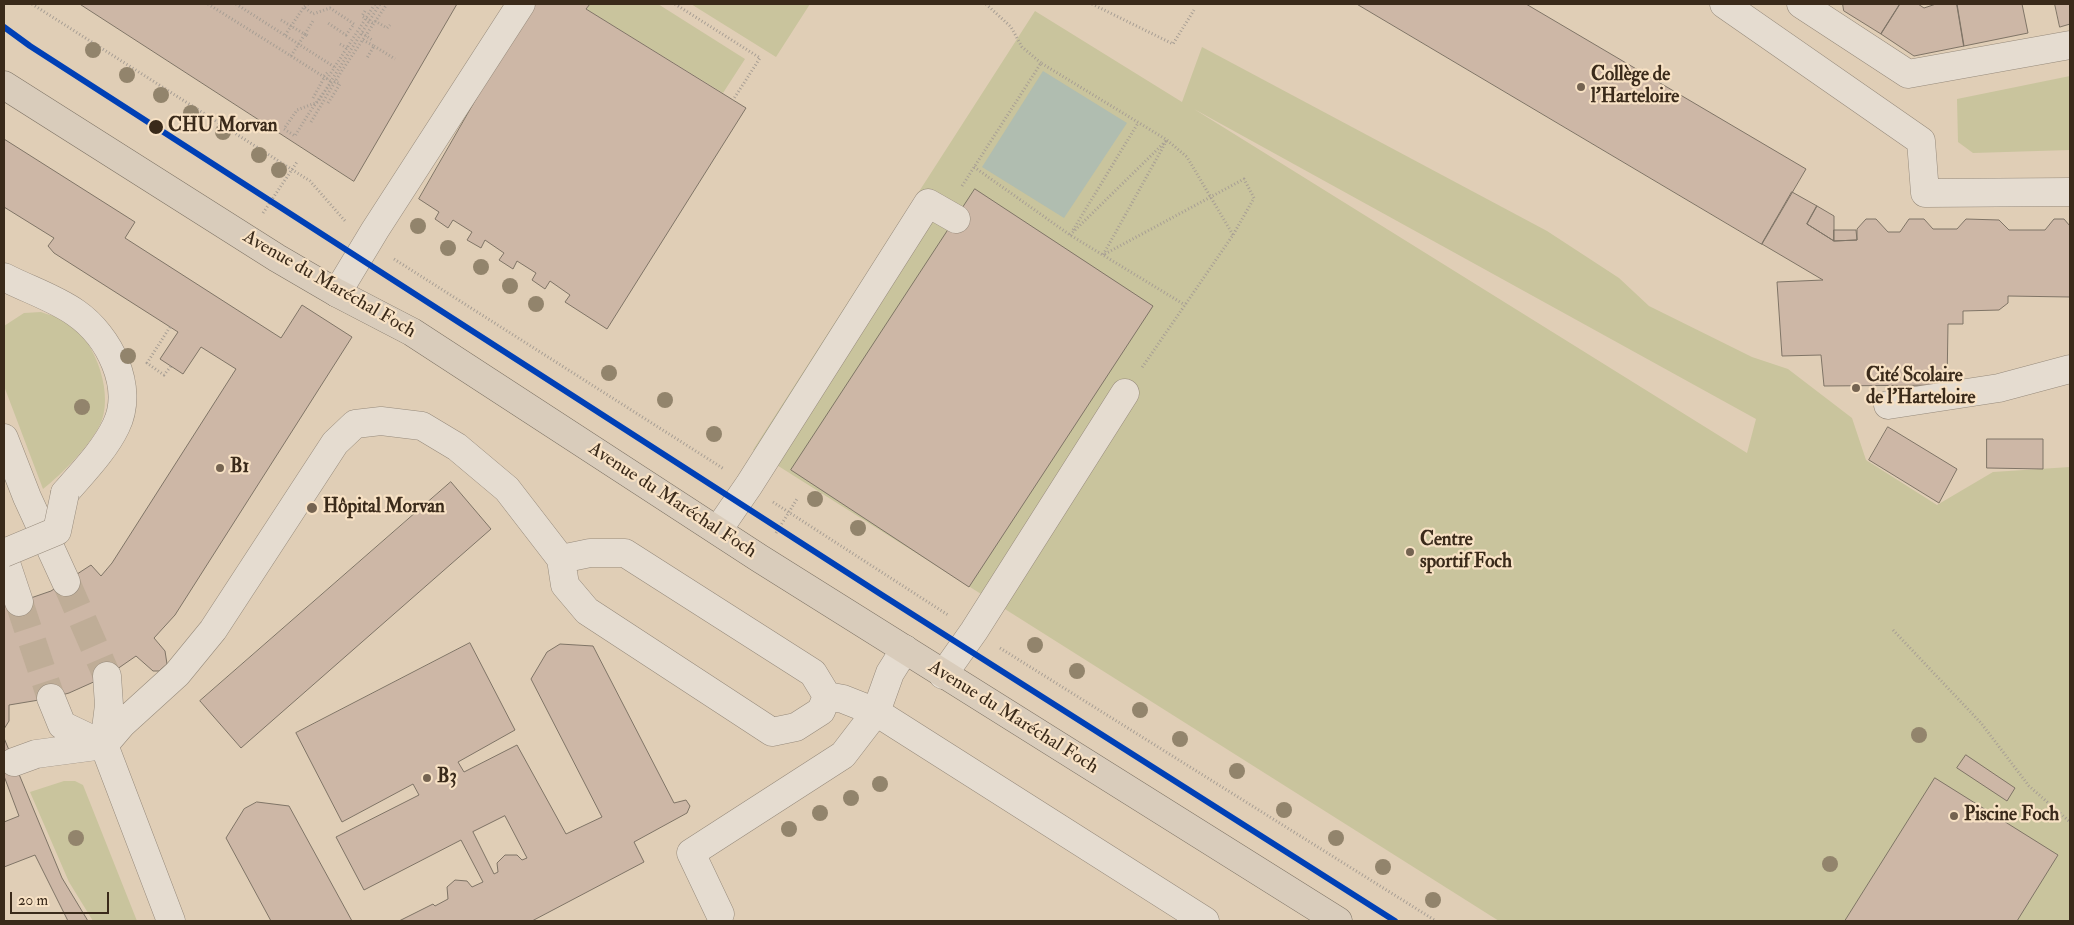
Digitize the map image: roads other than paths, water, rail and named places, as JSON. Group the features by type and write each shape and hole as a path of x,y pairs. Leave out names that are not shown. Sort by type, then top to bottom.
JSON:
{"main road":[{"name":"Avenue du Maréchal Foch","path":"4,85 244,237 337,293 412,332 759,558 1338,921"}],"street":[{"path":"337,293 374,230 521,4"},
{"path":"1724,4 1921,141 1925,193 2070,192"},
{"path":"1801,4 1908,74 2070,45"},
{"path":"718,530 749,485 928,203 951,216"},
{"path":"4,277 66,307 88,323 103,341 120,374 122,398 116,426 96,456 65,493 57,531 4,553"},
{"path":"1888,405 1999,388 2070,369"},
{"path":"943,675 974,631 1125,393"},
{"path":"14,762 36,754 104,745 122,724 177,674 213,630 335,444 355,424 381,421 422,426 457,447 507,489 561,559 565,585 587,611 772,732 796,728 822,711 826,696 813,674 625,553 590,554 561,559"},
{"path":"4,438 27,497 66,582"},
{"path":"4,557 19,602"},
{"path":"720,914 691,853 843,755 876,712 890,673 905,649"},
{"path":"107,676 109,705 104,745 171,921"},
{"path":"826,696 843,699 876,712 1205,921"},
{"path":"51,698 62,725 104,745"}],"tunnel":[{"path":"66,582 107,676"},
{"path":"19,602 51,698"}],"place":[{"name":"Collège de l'Harteloire","path":"1581,87"},
{"name":"CHU Morvan","path":"156,127"},
{"name":"Cité Scolaire de l'Harteloire","path":"1856,388"},
{"name":"B1","path":"220,468"},
{"name":"Hôpital Morvan","path":"312,508"},
{"name":"Centre sportif Foch","path":"1410,552"},
{"name":"B3","path":"427,778"},
{"name":"Piscine Foch","path":"1954,816"}]}
